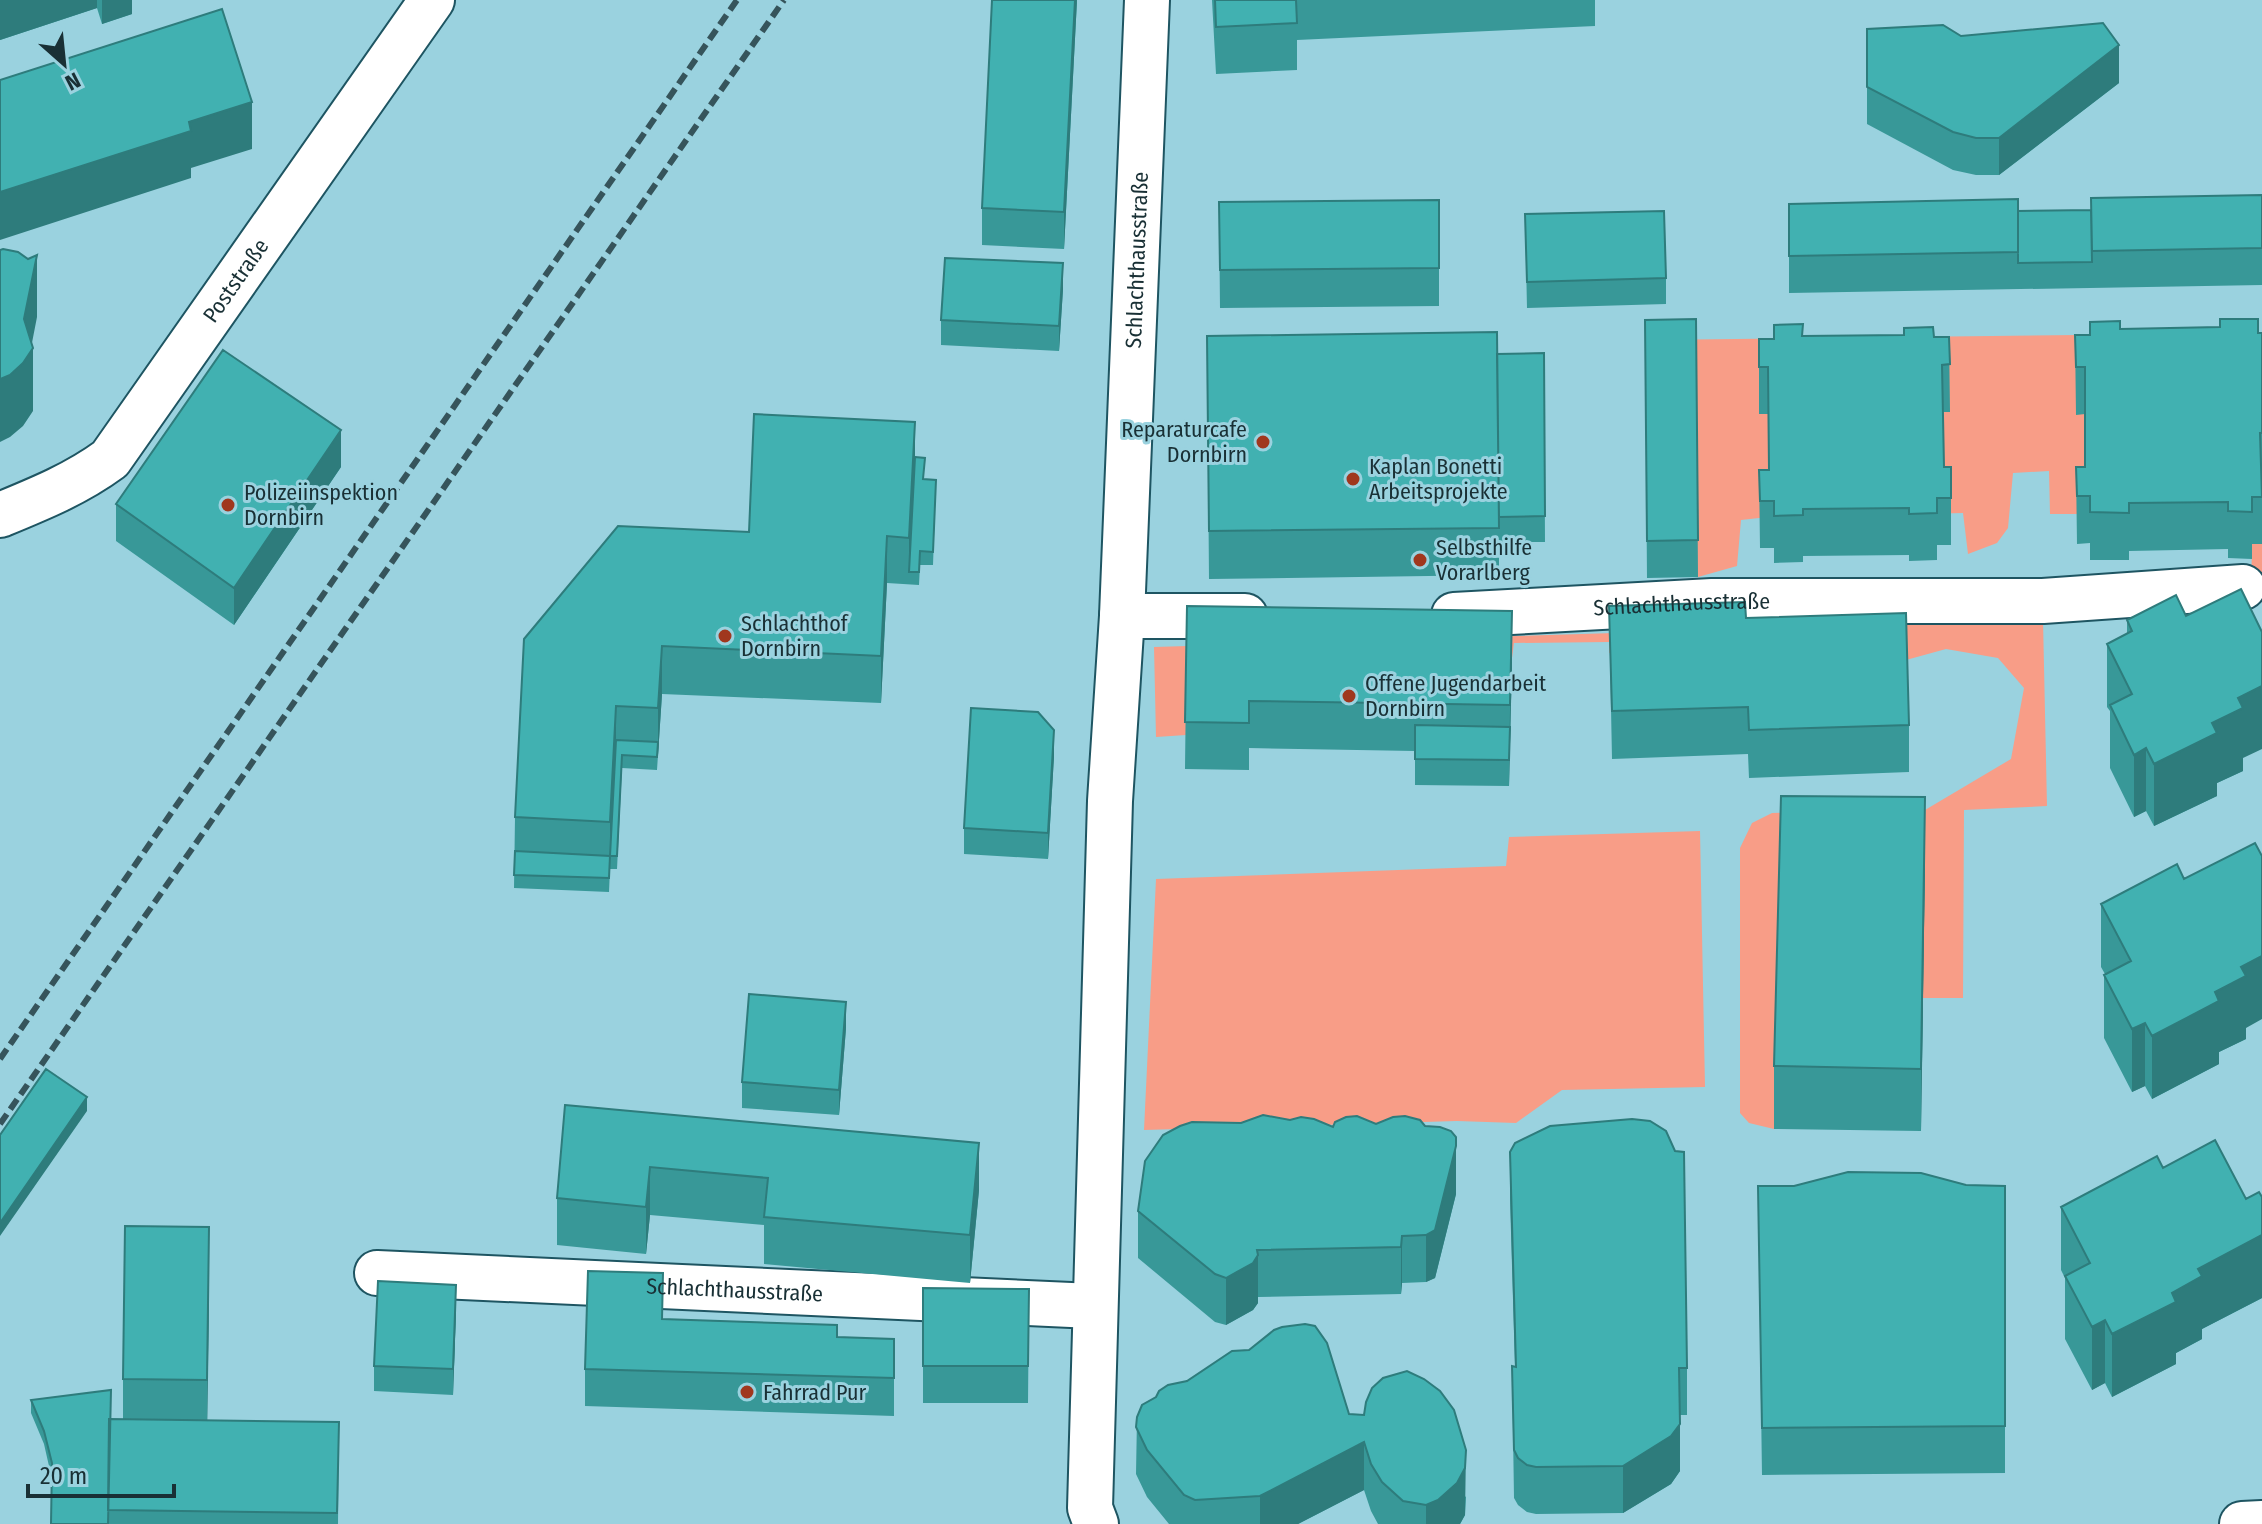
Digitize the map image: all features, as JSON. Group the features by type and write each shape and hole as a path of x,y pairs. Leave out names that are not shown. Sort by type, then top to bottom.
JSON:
{"street":[{"name":"Poststraße","path":"0,515 54,493 90,474 110,459 432,0"},
{"name":"Schlachthausstraße","path":"1096,1524 1090,1508 1093,1306 1110,801 1122,616 1147,0"},
{"name":"Schlachthausstraße","path":"1418,617 1712,601 2043,601 2243,587"},
{"path":"1122,616 1292,617"},
{"name":"Schlachthausstraße","path":"377,1273 1093,1306"},
{"path":"2242,1524 2262,1523"}],"shaded area":[{"path":"2262,333 2262,593 2251,594 2252,544 2085,514 2050,514 2049,471 2013,473 2008,528 1997,543 1968,554 1963,513 1759,518 1741,520 1737,566 1698,577 1648,340"},
{"path":"2043,620 2047,806 1964,810 1963,998 1922,998 1781,859 1774,1129 1749,1123 1740,1113 1740,848 1752,823 1772,813 1925,810 2011,759 2024,688 1998,658 1946,649 1906,660 1745,649 1609,653 1609,642 1514,643 1512,658 1186,735 1156,737 1154,647"},
{"path":"1700,831 1705,1087 1562,1090 1516,1123 1457,1121 1144,1130 1156,879 1506,866 1509,837"}],"building":[{"path":"992,0 1075,0 1064,212 982,208"},
{"path":"1215,0 1296,0 1297,23 1216,27"},
{"path":"222,9 252,102 189,122 191,131 0,192 0,80"},
{"path":"2103,23 2119,45 1999,138 1976,138 1953,132 1867,87 1867,29 1943,25 1961,36"},
{"path":"2262,195 2262,248 2092,251 2091,198"},
{"path":"2018,199 2018,252 1789,256 1789,204"},
{"path":"1439,200 1439,268 1220,270 1219,202"},
{"path":"2091,210 2092,262 2018,263 2018,211"},
{"path":"1664,211 1666,278 1527,282 1525,214"},
{"path":"0,250 18,252 28,259 37,255 24,319 33,348 23,363 10,375 0,379"},
{"path":"945,258 1063,263 1059,326 941,320"},
{"path":"1696,319 1698,540 1647,541 1645,320"},
{"path":"2220,319 2258,319 2258,333 2262,333 2262,497 2252,497 2252,512 2228,511 2228,502 2129,503 2129,513 2090,512 2090,496 2077,496 2076,467 2085,467 2085,367 2076,367 2075,335 2090,335 2090,322 2120,321 2120,329 2220,327"},
{"path":"1803,324 1802,336 1904,335 1904,328 1933,327 1934,337 1949,337 1950,364 1942,365 1944,467 1951,467 1951,498 1937,498 1937,513 1909,514 1909,508 1803,509 1803,515 1774,516 1774,501 1760,501 1759,470 1769,470 1768,367 1759,367 1759,339 1774,339 1774,325"},
{"name":"Kaplan Bonetti Arbeitsprojekte","path":"1497,332 1499,528 1209,531 1207,336"},
{"name":"Polizeiinspektion Dornbirn","path":"223,350 341,430 234,588 116,504"},
{"path":"1544,353 1545,516 1499,517 1497,354"},
{"name":"Schlachthof Dornbirn","path":"754,414 915,422 909,538 887,536 881,656 662,646 658,708 616,706 610,822 515,817 524,639 618,526 749,532"},
{"path":"915,457 925,458 923,479 936,480 933,552 920,551 919,572 909,572"},
{"path":"2241,589 2262,632 2262,686 2238,698 2243,708 2212,723 2217,733 2154,764 2146,748 2134,755 2110,705 2132,694 2107,644 2132,631 2127,620 2176,595 2186,616"},
{"path":"1745,602 1746,618 1906,613 1909,725 1749,730 1748,707 1612,711 1609,606"},
{"path":"1187,606 1512,611 1510,705 1249,701 1249,723 1185,722"},
{"path":"971,708 1038,712 1054,730 1048,833 964,828"},
{"path":"1415,725 1510,727 1509,760 1415,759"},
{"path":"616,740 658,742 657,757 622,755 617,856 610,856"},
{"path":"1781,796 1925,797 1921,1069 1774,1066"},
{"path":"2255,843 2262,856 2262,956 2241,967 2246,976 2215,992 2219,1001 2152,1036 2145,1023 2132,1029 2104,975 2131,961 2101,904 2177,864 2184,879"},
{"path":"515,851 610,856 609,878 514,875"},
{"path":"749,994 846,1002 839,1090 742,1082"},
{"path":"46,1069 87,1097 0,1223 0,1135"},
{"path":"565,1105 979,1143 970,1235 764,1217 768,1178 650,1167 646,1207 557,1198"},
{"path":"1263,1115 1290,1120 1301,1117 1314,1119 1333,1127 1335,1122 1346,1117 1357,1116 1376,1124 1405,1116 1420,1120 1425,1126 1451,1131 1456,1137 1456,1146 1435,1230 1426,1235 1402,1236 1401,1247 1257,1250 1258,1255 1253,1263 1226,1278 1215,1274 1138,1211 1145,1161 1163,1135 1180,1126 1192,1122 1241,1123"},
{"path":"1632,1119 1650,1121 1666,1131 1675,1151 1684,1152 1687,1368 1679,1368 1680,1424 1671,1436 1623,1466 1527,1465 1514,1450 1512,1366 1516,1367 1510,1152 1515,1143 1550,1126"},
{"path":"2215,1140 2246,1199 2259,1192 2262,1197 2262,1235 2198,1269 2202,1276 2172,1293 2176,1302 2112,1334 2105,1320 2092,1327 2065,1276 2090,1263 2061,1207 2157,1156 2163,1168"},
{"path":"1848,1172 1921,1173 1966,1185 2005,1186 2005,1426 1762,1428 1758,1186 1794,1186"},
{"path":"125,1226 209,1227 207,1380 123,1379"},
{"path":"588,1271 663,1273 662,1319 837,1325 837,1337 894,1339 894,1378 585,1369"},
{"path":"378,1281 456,1285 453,1369 374,1366"},
{"path":"923,1288 1029,1289 1028,1366 923,1366"},
{"path":"1305,1324 1315,1326 1327,1343 1349,1414 1364,1415 1372,1388 1383,1378 1407,1371 1440,1391 1454,1410 1466,1450 1465,1468 1457,1483 1438,1500 1426,1505 1403,1501 1382,1482 1371,1464 1364,1442 1260,1496 1195,1500 1184,1495 1147,1450 1136,1427 1137,1417 1142,1405 1156,1397 1159,1391 1168,1385 1187,1381 1232,1351 1249,1350 1274,1330"},
{"path":"111,1390 108,1524 51,1524 52,1463 44,1431 31,1400"},
{"path":"109,1419 339,1422 337,1513 108,1510"}],"railway":[{"path":"0,1059 737,0"},
{"path":"0,1124 784,0"}],"place":[{"name":"Reparaturcafe Dornbirn","path":"1263,442"},
{"name":"Kaplan Bonetti Arbeitsprojekte","path":"1353,479"},
{"name":"Polizeiinspektion Dornbirn","path":"228,505"},
{"name":"Selbsthilfe Vorarlberg","path":"1420,560"},
{"name":"Schlachthof Dornbirn","path":"725,636"},
{"name":"Offene Jugendarbeit Dornbirn","path":"1349,696"},
{"name":"Fahrrad Pur","path":"747,1392"}]}
